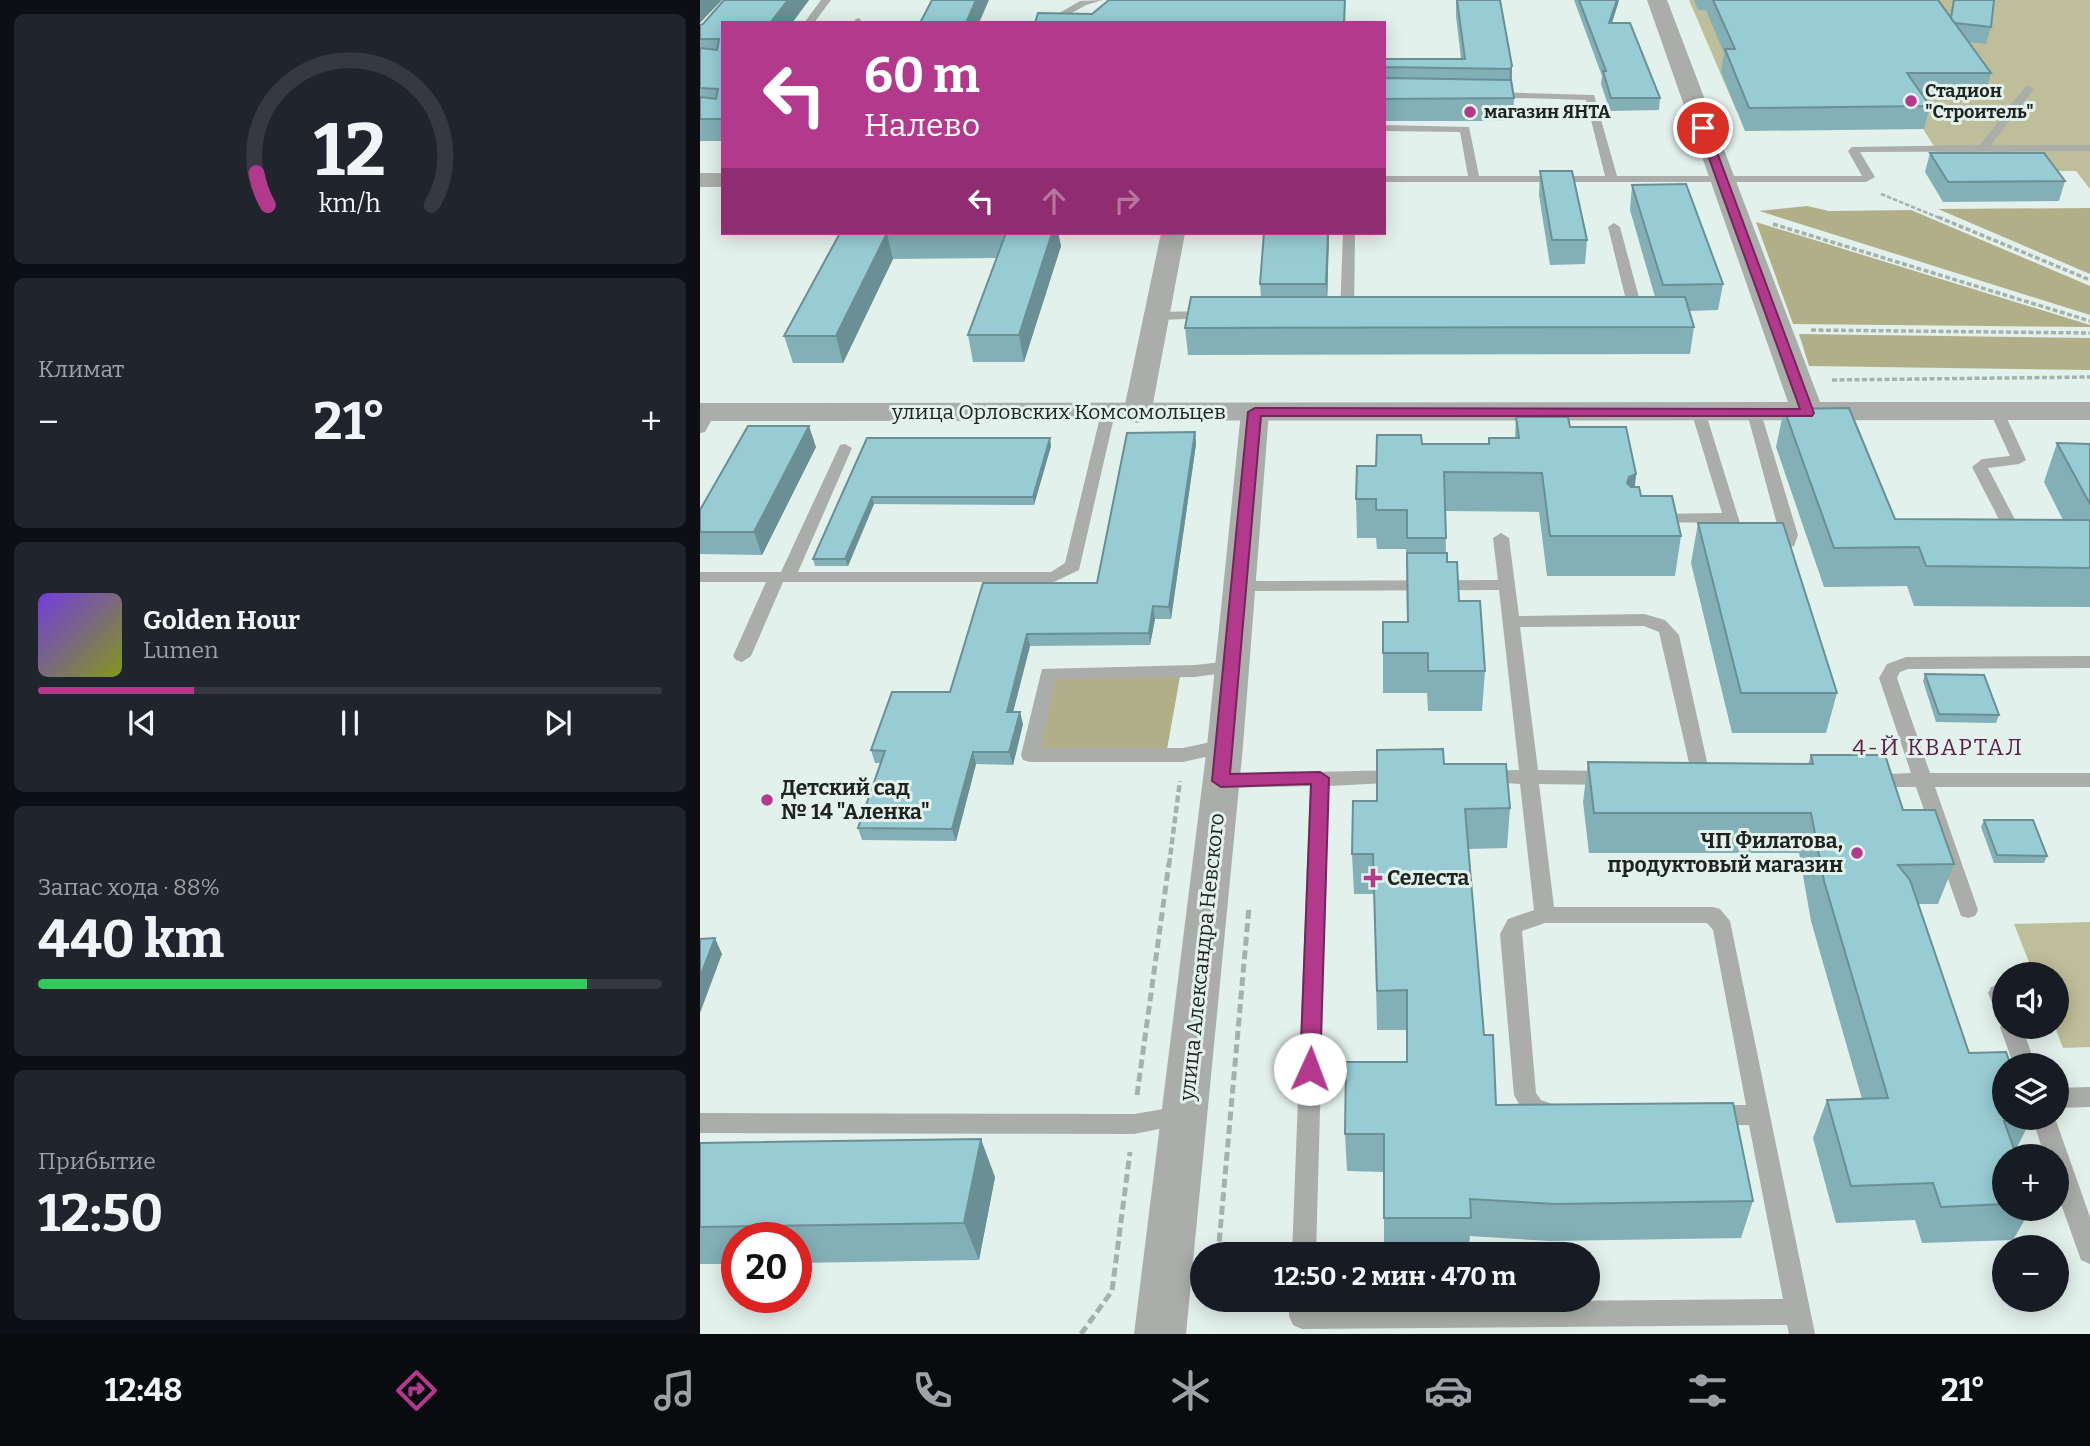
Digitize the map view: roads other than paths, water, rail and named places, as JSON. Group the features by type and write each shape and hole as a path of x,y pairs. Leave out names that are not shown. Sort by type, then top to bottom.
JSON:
{"street":[{"path":"1657,0 1808,413"},
{"path":"700,180 721,180"},
{"path":"1123,413 1158,316 1173,235"},
{"name":"улица Орловских Комсомольцев","path":"703,418 1255,412 1808,413 1851,419 1997,412 2090,411"},
{"name":"улица Александра Невского","path":"1160,1334 1223,764 1255,412"}],"lane":[{"path":"810,21 825,0"},
{"path":"1051,21 1083,3 1098,0"},
{"path":"1985,146 2029,89"},
{"path":"1480,95 1590,97 1612,179"},
{"path":"1386,128 1465,129 1474,179"},
{"path":"1386,179 1866,179 1869,177 1854,151 1856,149 1985,146 2090,148"},
{"path":"1608,313 1621,313 1634,305 1614,227"},
{"path":"1347,315 1349,235"},
{"path":"1158,316 1226,315"},
{"path":"1997,412 2019,460 1987,462 1980,467 2014,533"},
{"path":"700,577 1054,577 1065,573 1073,566 1123,413"},
{"path":"1699,414 1740,543 1781,544 1788,541 1790,535 1754,413"},
{"path":"742,656 845,448"},
{"path":"1644,519 1730,518"},
{"path":"1501,537 1545,915"},
{"path":"1240,586 1507,585"},
{"path":"1511,622 1644,620 1657,622 1665,628 1670,635 1702,780"},
{"path":"1968,910 1888,678 1893,668 1906,663 2090,662"},
{"path":"1231,667 1195,671 1048,673 1030,755 1183,755 1223,764 1320,778 1412,777"},
{"path":"1465,777 1623,778"},
{"path":"1304,1242 1320,778"},
{"path":"1854,780 2090,780"},
{"path":"1302,1312 1302,1316 1799,1323 1723,927 1713,915 1545,915 1515,925 1510,934 1525,1095 1533,1108 1545,1113 1572,1113"},
{"path":"2069,1098 2090,1097"},
{"path":"1692,1114 1759,1115"},
{"path":"700,1123 1134,1124 1184,1116"},
{"path":"2047,1130 2090,1252"}],"place":[{"name":"Стадион \"Строитель\"","path":"1911,101"},
{"name":"магазин ЯНТА","path":"1470,112"},
{"name":"Детский сад № 14 \"Аленка\"","path":"767,800"},
{"name":"ЧП Филатова, продуктовый магазин","path":"1857,853"},
{"name":"Селеста","path":"1373,878"}],"district":[{"name":"4-Й КВАРТАЛ","path":"1938,747"}]}
